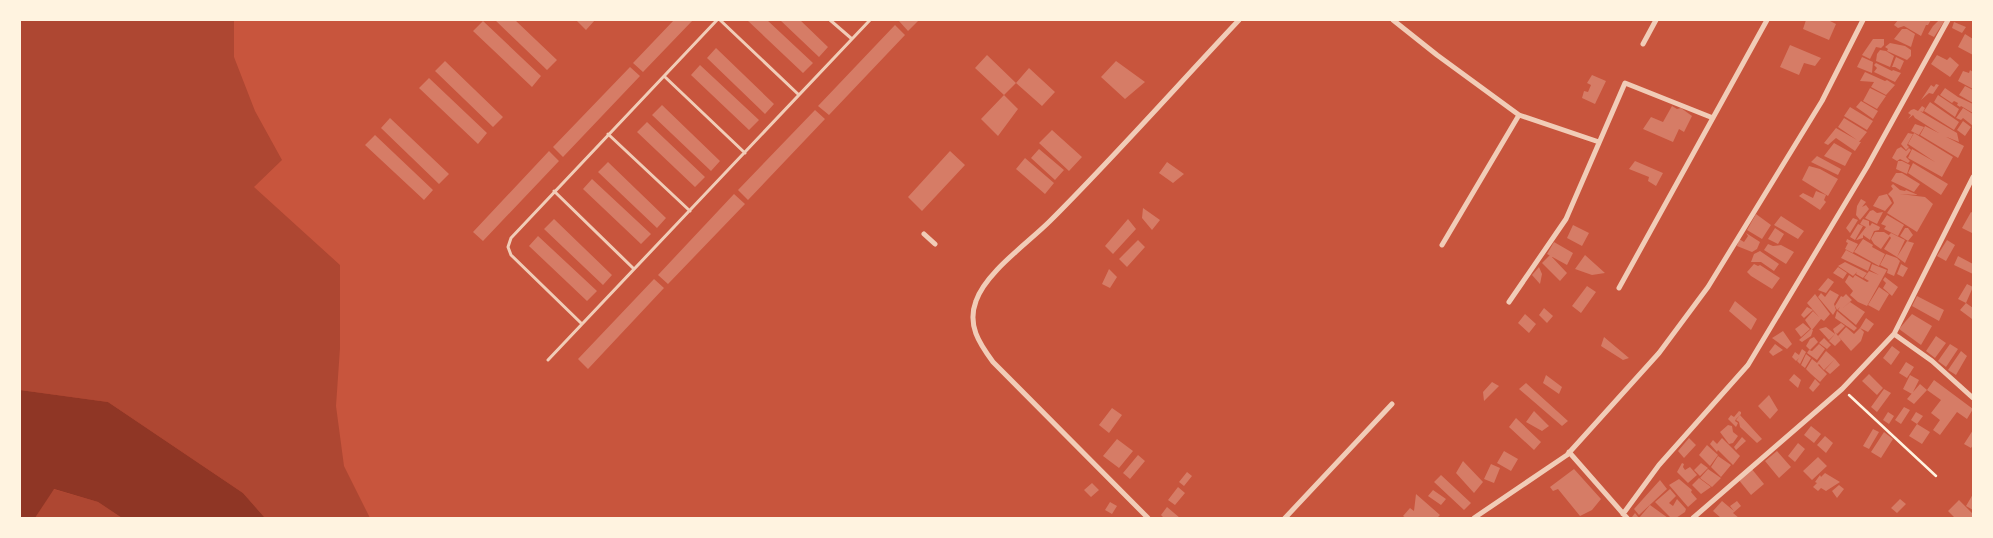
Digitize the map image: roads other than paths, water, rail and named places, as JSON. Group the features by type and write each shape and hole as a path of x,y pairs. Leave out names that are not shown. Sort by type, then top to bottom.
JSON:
{"street":[{"path":"1148,518 993,362 979,343 972,318 979,292 990,277 1050,221 1239,20"},
{"path":"1393,20 1436,55 1519,114 1599,142"},
{"path":"1643,44 1656,20"},
{"path":"1620,288 1767,20"},
{"path":"1474,518 1569,452 1659,353 1708,287 1822,101 1862,20"},
{"path":"1569,452 1625,516 1659,465 1748,365 1867,167 1948,20"},
{"path":"1509,302 1566,219 1625,83 1712,118"},
{"path":"1442,245 1519,114"},
{"path":"1693,518 1842,389 1894,334 1973,177"},
{"path":"924,234 935,244"},
{"path":"1894,334 1932,361 1973,398"},
{"path":"1285,518 1392,404"},
{"path":"1136,518 1142,512"}],"lane":[{"path":"582,324 511,255 508,247 511,238 608,134 718,20 799,95"},
{"path":"830,20 852,40"},
{"path":"548,360 870,20"},
{"path":"664,76 744,153"},
{"path":"608,134 690,210"},
{"path":"554,191 634,269"}]}
